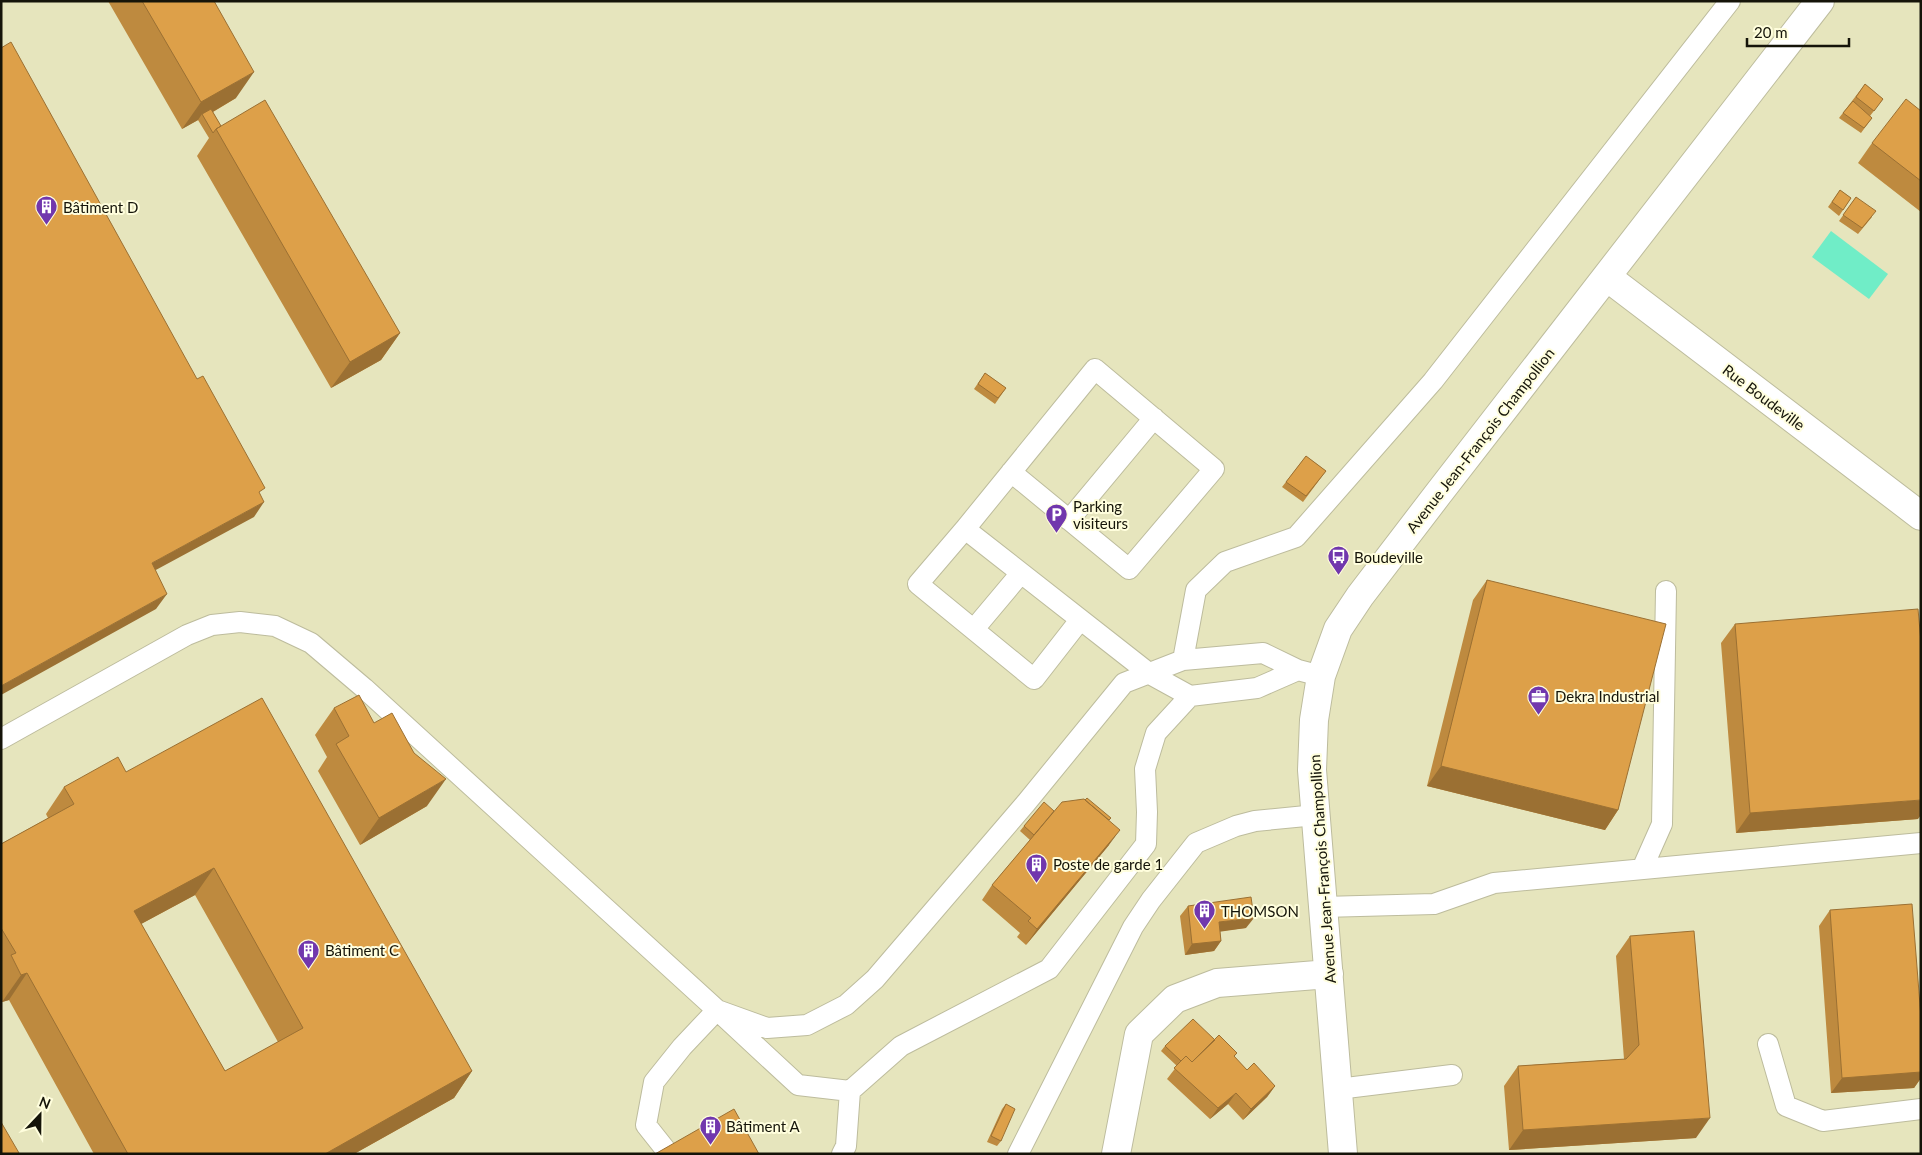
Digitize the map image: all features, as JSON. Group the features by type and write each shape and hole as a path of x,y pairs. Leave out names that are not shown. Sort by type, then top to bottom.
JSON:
{"street":[{"name":"Avenue Jean-François Champollion","path":"1343,1154 1312,770 1313,737 1310,673 1357,600 1820,1"},
{"name":"Rue Boudeville","path":"1607,277 1921,516"},
{"path":"1116,1154 1138,1034 1175,999 1217,983 1329,974"}],"lane":[{"path":"1182,660 1196,590 1225,562 1296,537 1433,381 1730,1"},
{"path":"1011,472 1129,570 1214,469 1095,369 1011,472 966,529 918,584 1034,679 1080,620"},
{"path":"1069,520 1154,418"},
{"path":"966,529 1150,674 1190,696 1257,688 1310,673"},
{"path":"974,630 1021,573"},
{"path":"1642,869 1662,824 1666,591"},
{"path":"1,739 187,635 212,625 230,623 274,626 311,643 357,682 798,1085 850,1092"},
{"path":"717,1010 767,1028 807,1025 846,1005 875,979 1026,803 1124,683 1182,660 1263,653 1310,673"},
{"path":"842,1154 846,1146 850,1092 902,1046 1049,969 1146,844 1145,769 1156,733 1190,696"},
{"path":"1018,1154 1133,927 1151,900 1196,843 1236,826 1255,821 1316,815"},
{"path":"1324,907 1434,904 1494,883 1921,843"},
{"path":"669,1154 646,1125 654,1082 717,1010"},
{"path":"1768,1044 1786,1106 1823,1121 1921,1109"},
{"path":"1338,1089 1452,1074"}],"shaded area":[{"path":"1,1 1921,1 1921,1154 1,1154"},
{"path":"1831,231 1888,274 1869,299 1812,257"}],"building":[{"path":"142,1 214,1 254,72 201,102"},
{"name":"Bâtiment D","path":"11,42 197,379 203,376 265,488 259,492 264,502 152,563 167,594 1,686 1,48"},
{"path":"1865,84 1883,99 1874,111 1856,97"},
{"path":"1906,99 1921,111 1921,181 1872,143"},
{"path":"265,100 400,333 350,362 216,129"},
{"path":"1853,101 1872,118 1864,128 1843,113"},
{"path":"211,109 221,126 213,133 202,114"},
{"path":"1840,190 1851,198 1843,210 1832,202"},
{"path":"1856,197 1876,211 1862,228 1843,215"},
{"path":"985,373 1006,388 998,398 978,384"},
{"path":"1306,456 1326,471 1306,496 1286,482"},
{"name":"Dekra Industrial","path":"1487,580 1666,624 1618,810 1441,766"},
{"path":"1918,609 1921,642 1921,800 1750,813 1735,624"},
{"path":"359,695 374,723 392,713 414,753 446,779 379,818 336,744 349,736 334,708"},
{"name":"Bâtiment C","path":"262,698 472,1071 325,1154 128,1154 27,973 21,975 11,955 16,953 1,928 1,844 74,804 64,787 118,757 126,772","holes":["214,868 303,1028 225,1071 134,911"]},
{"path":"1087,798 1111,818 1109,820 1085,800"},
{"name":"Poste de garde 1","path":"1084,799 1120,830 1037,929 1028,921 1031,918 992,885 1062,802"},
{"path":"1044,802 1054,811 1034,835 1024,826"},
{"path":"1251,897 1254,918 1219,922 1221,941 1192,944 1188,906"},
{"path":"1912,904 1921,1018 1921,1072 1842,1078 1830,910"},
{"path":"1694,931 1710,1118 1523,1130 1518,1066 1626,1059 1639,1045 1630,936"},
{"path":"1193,1019 1215,1040 1192,1062 1186,1056 1181,1061 1165,1046"},
{"path":"1219,1035 1237,1053 1234,1056 1247,1070 1254,1063 1275,1086 1251,1109 1236,1093 1218,1108 1174,1068 1186,1056 1192,1062"},
{"path":"1006,1104 1015,1109 1001,1141 991,1136"},
{"path":"734,1109 759,1154 655,1154"},
{"path":"1,1122 19,1153 1,1154"}],"place":[{"name":"Bâtiment D","path":"47,226"},
{"name":"Parking visiteurs","path":"1057,534"},
{"name":"Boudeville","path":"1338,576"},
{"name":"Dekra Industrial","path":"1539,715"},
{"name":"Poste de garde 1","path":"1037,883"},
{"name":"THOMSON","path":"1205,930"},
{"name":"Bâtiment C","path":"309,969"},
{"name":"Bâtiment A","path":"710,1145"}]}
